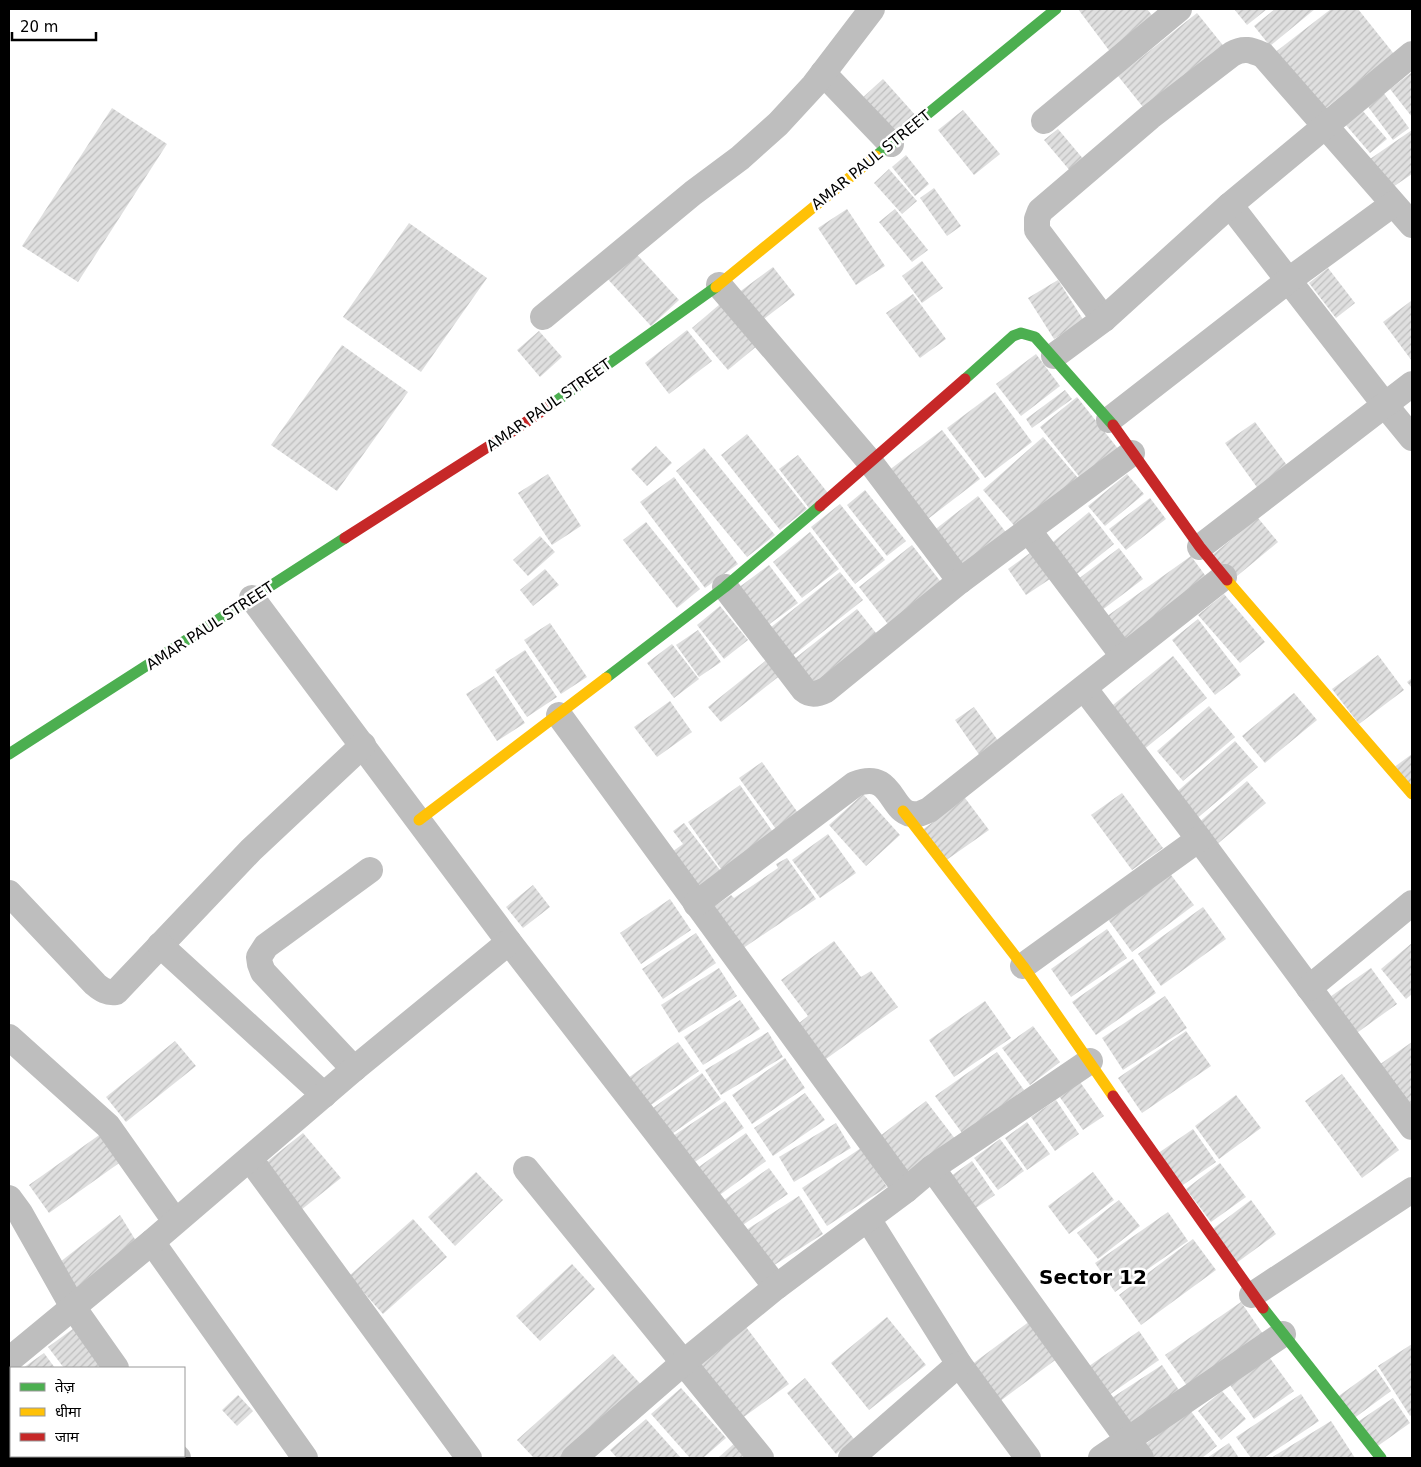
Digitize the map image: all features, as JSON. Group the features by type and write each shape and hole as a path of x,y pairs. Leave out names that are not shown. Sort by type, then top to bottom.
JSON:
{"street":[{"path":"543,317 693,193 740,158 778,124 822,73 872,9"},
{"name":"AMAR PAUL STREET","path":"9,754 519,427 719,285 1056,9"},
{"path":"1044,121 1178,9"},
{"path":"1104,319 1037,230 1037,219 1040,210 1150,117 1240,49 1247,49 1263,55 1412,225"},
{"path":"1054,356 1104,319 1230,205 1412,54"},
{"path":"822,73 891,144"},
{"path":"1109,420 1289,280 1393,204"},
{"path":"1230,205 1385,406 1412,438"},
{"path":"719,285 871,463 960,581"},
{"path":"419,820 725,588 871,463 1013,336 1021,333 1035,337 1054,356 1109,420 1200,547 1224,577 1412,794"},
{"path":"1200,547 1412,384"},
{"path":"725,588 804,690 814,694 826,690 960,581 1132,453"},
{"path":"1029,530 1123,656"},
{"path":"903,811 909,814 918,814 929,810 1224,577"},
{"path":"252,598 509,942 776,1287"},
{"path":"1084,688 1199,839 1412,1127"},
{"path":"559,715 906,1190"},
{"path":"9,893 95,984 110,993 116,992 251,850 363,745"},
{"path":"696,904 855,784 865,781 881,783 1024,966 1252,1295 1380,1458"},
{"path":"1024,966 1199,839"},
{"path":"354,1069 264,972 259,957 261,951 266,946 370,870"},
{"path":"1309,988 1412,903"},
{"path":"9,1360 152,1242 354,1069 509,942"},
{"path":"160,945 324,1095"},
{"path":"9,1037 108,1126 175,1221"},
{"path":"574,1458 683,1363 776,1287 868,1219 932,1168 1090,1061"},
{"path":"250,1158 469,1458"},
{"path":"932,1168 1134,1449"},
{"path":"526,1169 762,1458"},
{"path":"1252,1295 1412,1190"},
{"path":"9,1198 20,1213 73,1307 115,1367"},
{"path":"868,1219 959,1364 1028,1458"},
{"path":"152,1242 305,1458"},
{"path":"1101,1458 1134,1449 1283,1334"},
{"path":"851,1458 959,1364"}],"building":[{"path":"1078,9 1147,9 1159,24 1114,57"},
{"path":"1234,9 1267,9 1247,25"},
{"path":"1275,9 1315,9 1270,46 1254,26"},
{"path":"1331,9 1358,9 1394,54 1316,116 1269,57"},
{"path":"1197,13 1226,49 1147,112 1118,76"},
{"path":"1412,72 1412,117 1390,89"},
{"path":"883,79 917,117 894,138 860,100"},
{"path":"1383,92 1409,128 1393,140 1366,104"},
{"path":"112,108 167,144 78,282 22,246"},
{"path":"963,110 1000,154 974,175 938,130"},
{"path":"1362,110 1387,139 1370,153 1345,124"},
{"path":"1058,129 1090,167 1077,179 1044,140"},
{"path":"1412,130 1412,174 1390,189 1370,159"},
{"path":"906,155 929,184 915,196 892,167"},
{"path":"889,169 917,201 902,214 874,183"},
{"path":"934,188 961,226 947,236 920,198"},
{"path":"847,209 885,266 856,285 818,228"},
{"path":"895,209 928,250 912,262 879,222"},
{"path":"409,223 487,278 421,372 343,317"},
{"path":"631,248 679,300 651,326 603,274"},
{"path":"922,261 943,288 922,303 902,276"},
{"path":"773,267 795,295 760,322 738,293"},
{"path":"1328,268 1355,303 1336,318 1309,283"},
{"path":"1058,280 1084,321 1054,339 1028,298"},
{"path":"913,294 946,339 920,358 886,313"},
{"path":"1411,301 1412,303 1412,361 1383,322"},
{"path":"720,304 757,346 728,370 692,328"},
{"path":"687,330 712,361 669,394 645,363"},
{"path":"539,331 562,357 540,377 517,350"},
{"path":"342,345 408,392 337,491 271,445"},
{"path":"1036,354 1060,386 1021,416 996,384"},
{"path":"1065,390 1072,399 1032,428 1026,419"},
{"path":"995,392 1032,442 985,478 947,428"},
{"path":"1077,397 1119,450 1082,480 1040,427"},
{"path":"1255,422 1289,468 1259,490 1225,443"},
{"path":"942,430 980,479 924,522 884,474"},
{"path":"747,434 807,509 780,530 721,455"},
{"path":"1043,437 1078,478 1018,530 983,490"},
{"path":"656,446 672,463 647,486 631,469"},
{"path":"704,448 775,535 747,557 676,471"},
{"path":"798,455 831,497 812,512 779,469"},
{"path":"548,474 581,526 552,545 518,493"},
{"path":"1127,474 1144,494 1105,526 1088,506"},
{"path":"674,477 738,564 705,588 640,502"},
{"path":"865,490 906,541 887,556 847,505"},
{"path":"978,496 1008,535 958,574 928,535"},
{"path":"1150,498 1166,519 1126,550 1109,529"},
{"path":"840,504 885,560 855,584 811,527"},
{"path":"1089,512 1114,544 1072,578 1047,547"},
{"path":"1258,518 1278,542 1231,581 1211,556"},
{"path":"646,522 700,589 677,608 623,540"},
{"path":"810,532 839,569 802,598 773,562"},
{"path":"540,536 555,552 528,576 513,560"},
{"path":"912,545 944,586 891,628 859,587"},
{"path":"1119,548 1143,579 1097,614 1073,583"},
{"path":"1034,550 1053,577 1026,595 1008,569"},
{"path":"1191,556 1210,582 1122,645 1103,619"},
{"path":"769,565 798,603 763,629 734,591"},
{"path":"545,569 559,585 533,606 520,590"},
{"path":"840,572 863,600 786,661 765,632"},
{"path":"1224,594 1265,642 1240,663 1198,615"},
{"path":"720,606 748,640 724,659 697,625"},
{"path":"857,609 880,638 810,690 788,664"},
{"path":"1198,619 1241,675 1215,695 1172,640"},
{"path":"550,623 587,677 561,694 524,640"},
{"path":"698,630 721,662 699,677 676,645"},
{"path":"672,644 699,679 674,698 647,663"},
{"path":"525,650 557,697 527,717 495,670"},
{"path":"1378,655 1404,690 1359,724 1332,689"},
{"path":"1173,656 1207,698 1142,751 1108,709"},
{"path":"769,658 782,674 721,722 708,707"},
{"path":"494,676 525,723 497,741 466,694"},
{"path":"1412,678 1412,688 1407,682"},
{"path":"1294,693 1317,720 1265,763 1242,736"},
{"path":"670,701 692,732 657,757 634,727"},
{"path":"1209,706 1235,737 1183,781 1157,751"},
{"path":"974,707 1004,749 985,763 955,720"},
{"path":"1235,741 1258,767 1195,820 1173,795"},
{"path":"1412,754 1412,787 1393,768"},
{"path":"762,762 803,820 781,836 739,778"},
{"path":"1247,781 1266,803 1215,846 1197,824"},
{"path":"740,785 773,832 721,869 688,822"},
{"path":"1122,793 1163,848 1132,870 1091,815"},
{"path":"863,794 900,835 866,866 829,825"},
{"path":"965,798 989,830 945,861 921,831"},
{"path":"684,823 720,870 695,889 669,854 683,844 673,831"},
{"path":"828,834 856,873 820,898 792,860"},
{"path":"787,858 816,899 739,951 710,909 731,895 734,898 778,868 776,864"},
{"path":"1168,871 1194,905 1132,952 1107,918"},
{"path":"533,885 550,907 523,928 506,907"},
{"path":"670,899 691,930 641,964 620,933"},
{"path":"1203,907 1226,939 1161,986 1138,954"},
{"path":"1107,929 1127,958 1071,997 1051,969"},
{"path":"696,933 716,963 663,999 642,969"},
{"path":"834,941 861,977 871,971 898,1007 826,1059 799,1023 808,1016 781,980"},
{"path":"1412,943 1412,994 1406,999 1381,969"},
{"path":"1133,959 1156,993 1096,1035 1072,1002"},
{"path":"719,968 737,996 679,1033 661,1005"},
{"path":"1371,968 1397,1004 1354,1035 1327,999"},
{"path":"1165,996 1187,1028 1123,1070 1102,1038"},
{"path":"740,1000 760,1029 703,1065 684,1037"},
{"path":"985,1001 1011,1038 954,1077 929,1040"},
{"path":"1033,1026 1060,1062 1030,1085 1002,1048"},
{"path":"1186,1031 1211,1066 1142,1113 1118,1078"},
{"path":"768,1032 783,1057 721,1095 705,1070"},
{"path":"175,1041 196,1066 126,1122 106,1097"},
{"path":"678,1042 699,1071 648,1107 628,1078"},
{"path":"1412,1042 1412,1119 1376,1067"},
{"path":"997,1052 1024,1090 962,1133 935,1096"},
{"path":"785,1058 805,1088 752,1124 732,1095"},
{"path":"702,1073 721,1099 669,1136 650,1110"},
{"path":"1342,1074 1399,1150 1362,1178 1305,1101"},
{"path":"1080,1082 1104,1116 1083,1130 1059,1096"},
{"path":"805,1093 825,1120 773,1156 754,1128"},
{"path":"1236,1095 1261,1128 1219,1159 1195,1126"},
{"path":"1056,1100 1079,1134 1055,1151 1031,1117"},
{"path":"725,1101 744,1128 689,1166 670,1138"},
{"path":"926,1101 956,1140 902,1181 872,1142"},
{"path":"1027,1122 1050,1154 1027,1170 1005,1138"},
{"path":"836,1123 851,1148 794,1182 779,1157"},
{"path":"1193,1129 1216,1162 1180,1187 1157,1154"},
{"path":"102,1133 122,1161 49,1213 29,1185"},
{"path":"303,1133 341,1178 301,1210 263,1165"},
{"path":"746,1133 766,1161 717,1197 696,1169"},
{"path":"1000,1139 1024,1171 998,1190 974,1158"},
{"path":"861,1148 887,1187 827,1226 802,1188"},
{"path":"972,1161 995,1195 967,1214 944,1181"},
{"path":"1220,1163 1246,1197 1211,1222 1186,1189"},
{"path":"769,1168 788,1194 737,1229 717,1205"},
{"path":"476,1172 503,1200 455,1246 428,1217"},
{"path":"1093,1172 1114,1200 1069,1234 1048,1206"},
{"path":"799,1196 823,1234 768,1269 740,1234"},
{"path":"1119,1200 1140,1226 1098,1259 1077,1233"},
{"path":"1251,1200 1276,1234 1235,1264 1210,1231"},
{"path":"1168,1212 1188,1241 1115,1292 1095,1263"},
{"path":"120,1215 141,1249 78,1294 60,1262"},
{"path":"413,1219 447,1257 383,1314 349,1276"},
{"path":"1193,1239 1216,1270 1141,1325 1119,1295"},
{"path":"572,1264 595,1289 540,1341 516,1316"},
{"path":"1241,1302 1263,1334 1188,1387 1165,1355"},
{"path":"887,1317 926,1365 869,1410 831,1363"},
{"path":"1034,1318 1062,1355 995,1405 967,1368"},
{"path":"81,1323 112,1367 63,1367 48,1347"},
{"path":"746,1327 789,1384 741,1419 699,1363"},
{"path":"1139,1331 1159,1360 1102,1400 1082,1371"},
{"path":"1412,1344 1412,1414 1410,1416 1378,1366"},
{"path":"44,1353 54,1367 24,1367"},
{"path":"613,1354 647,1391 572,1458 534,1458 517,1440"},
{"path":"1269,1357 1294,1391 1254,1419 1230,1385"},
{"path":"1162,1365 1183,1396 1128,1432 1107,1401"},
{"path":"1376,1369 1391,1391 1353,1419 1336,1398"},
{"path":"10,1378 10,1431 9,1429"},
{"path":"805,1378 854,1439 836,1454 787,1393"},
{"path":"681,1388 726,1438 703,1458 690,1458 651,1414"},
{"path":"1222,1391 1246,1419 1221,1440 1198,1411"},
{"path":"1301,1394 1319,1421 1264,1458 1251,1458 1236,1437"},
{"path":"238,1395 253,1411 237,1426 222,1410"},
{"path":"1393,1398 1410,1423 1375,1448 1356,1423"},
{"path":"1190,1410 1217,1446 1202,1458 1144,1458 1138,1450"},
{"path":"646,1419 681,1458 617,1458 610,1450"},
{"path":"1331,1421 1355,1458 1271,1458"},
{"path":"9,1434 10,1457 23,1457 9,1458"},
{"path":"737,1441 753,1458 718,1458"},
{"path":"1229,1443 1239,1458 1207,1458"},
{"path":"76,1457 156,1457 154,1458 74,1458"}],"traffic: fast":[{"path":"876,156 1056,9"},
{"path":"552,404 716,287"},
{"path":"965,379 1013,336 1021,333 1035,337 1113,425"},
{"path":"606,678 725,587 820,506"},
{"path":"9,754 345,538"},
{"path":"1263,1308 1381,1458"}],"traffic: slow":[{"path":"716,287 876,156"},
{"path":"1227,580 1412,794"},
{"path":"419,820 606,678"},
{"path":"903,811 1023,966 1113,1096"}],"traffic: jam":[{"path":"820,506 965,379"},
{"path":"345,538 552,404"},
{"path":"1113,425 1200,547 1227,580"},
{"path":"1113,1096 1263,1308"}],"district":[{"name":"Sector 12","path":"1093,1277"}]}
